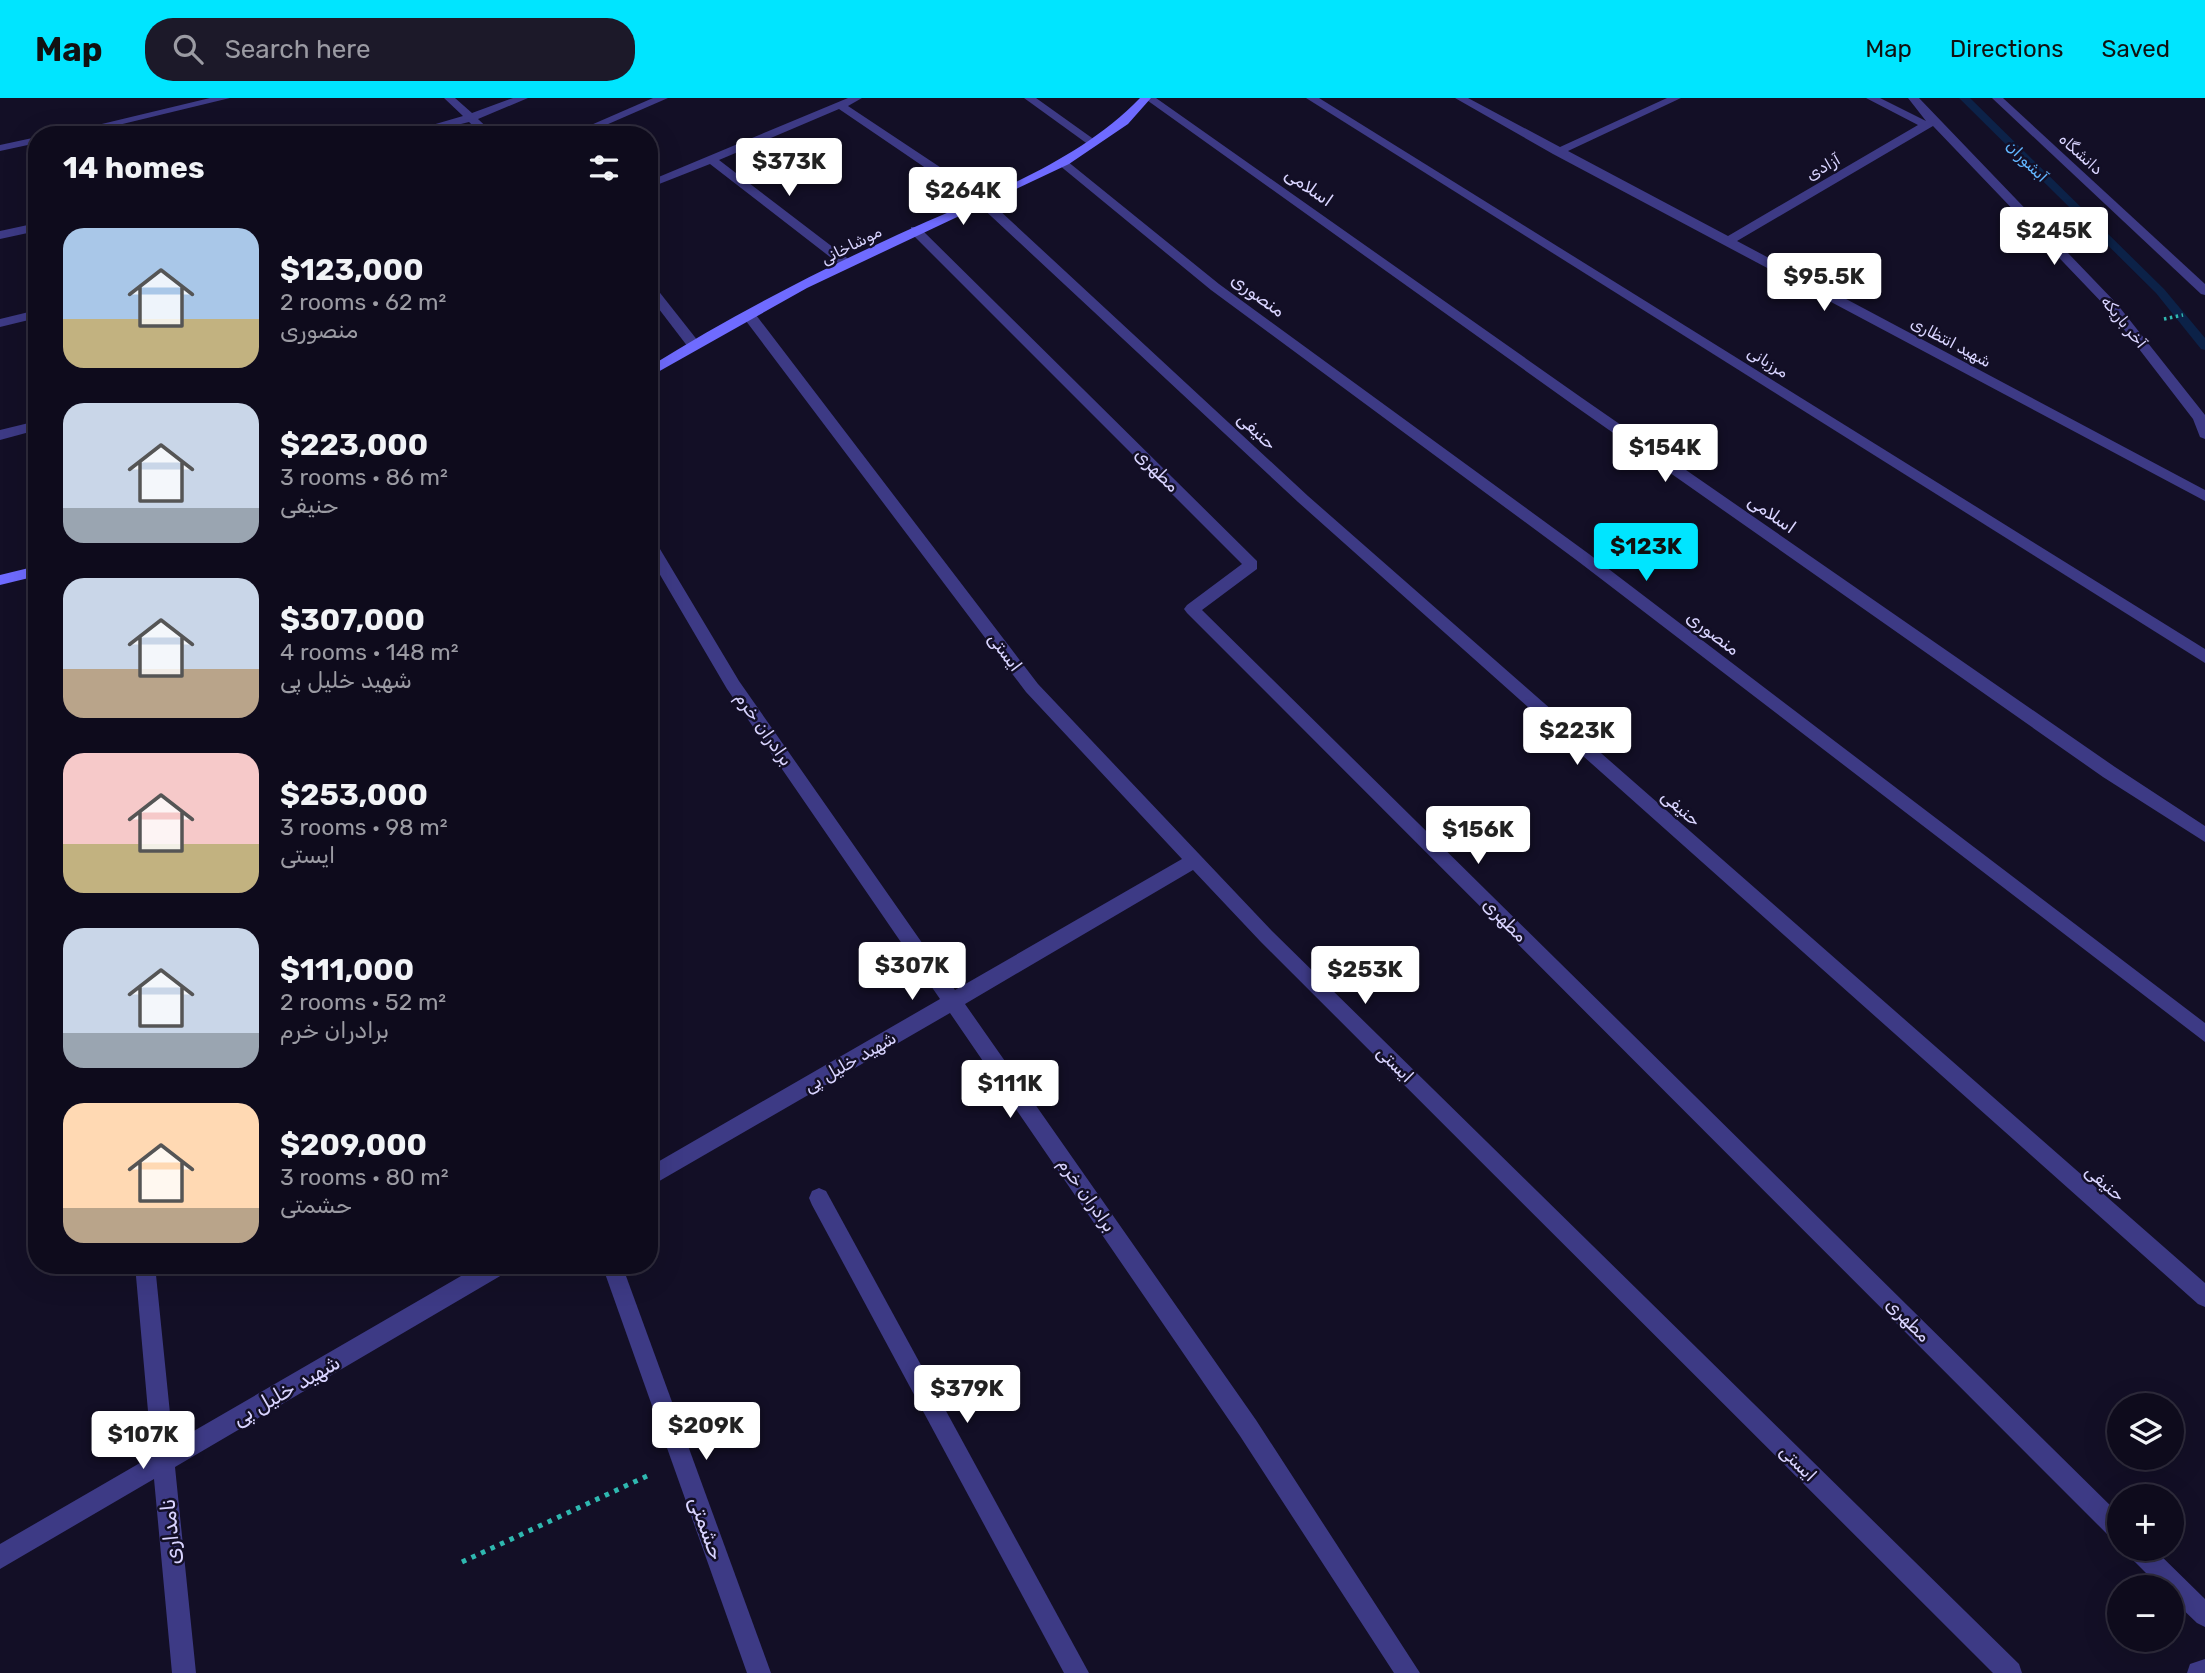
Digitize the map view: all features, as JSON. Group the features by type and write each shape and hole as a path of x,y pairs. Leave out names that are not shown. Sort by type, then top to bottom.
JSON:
{"street":[{"path":"101,126 225,98"},
{"path":"449,98 479,126"},
{"path":"438,126 470,118 523,98"},
{"path":"595,126 663,98"},
{"path":"658,181 857,98"},
{"path":"1029,98 1093,143"},
{"name":"موشاخانی","path":"658,367 748,314 847,264 1063,163 1132,116 1148,98"},
{"name":"اسلامی","path":"1148,98 2109,772 2205,835"},
{"name":"مرزبانی","path":"1311,98 2205,657"},
{"name":"شهید انتظاری","path":"1460,98 2205,496"},
{"path":"1557,152 1676,98"},
{"path":"1871,98 1930,122"},
{"name":"آخر باریکه","path":"1913,98 1930,122 2113,307 2200,418 2205,433"},
{"name":"دانشگاه","path":"1997,98 2205,291"},
{"name":"حنیفی","path":"840,105 981,200 1303,499 2205,1297"},
{"name":"آزادی","path":"1727,242 1930,122"},
{"path":"0,148 28,142"},
{"path":"711,159 847,264"},
{"name":"منصوری","path":"1063,163 1215,287 1584,558 2205,1034"},
{"path":"0,235 28,229"},
{"name":"مطهری","path":"915,230 1252,565 1192,609 2107,1518"},
{"path":"658,299 693,344"},
{"name":"ایستی","path":"748,314 1032,688 1266,936 2010,1673"},
{"path":"0,323 28,316"},
{"path":"0,435 28,427"},
{"name":"برادران خرم","path":"658,558 733,685 1248,1428 1408,1673"},
{"path":"0,580 28,573"},
{"name":"شهید خلیل پی","path":"658,1173 1195,860"},
{"path":"819,1198 1077,1673"},
{"name":"نامداری","path":"146,1274 184,1673"},
{"name":"شهید خلیل پی","path":"0,1557 485,1274"},
{"name":"حشمتی","path":"615,1274 760,1673"},
{"path":"2150,1561 2205,1615"},
{"path":"2199,1673 2205,1671"}],"path":[{"path":"462,1562 682,1459"}],"waterway":[{"name":"آبشوران","path":"1964,98 2160,291 2205,346"}]}
